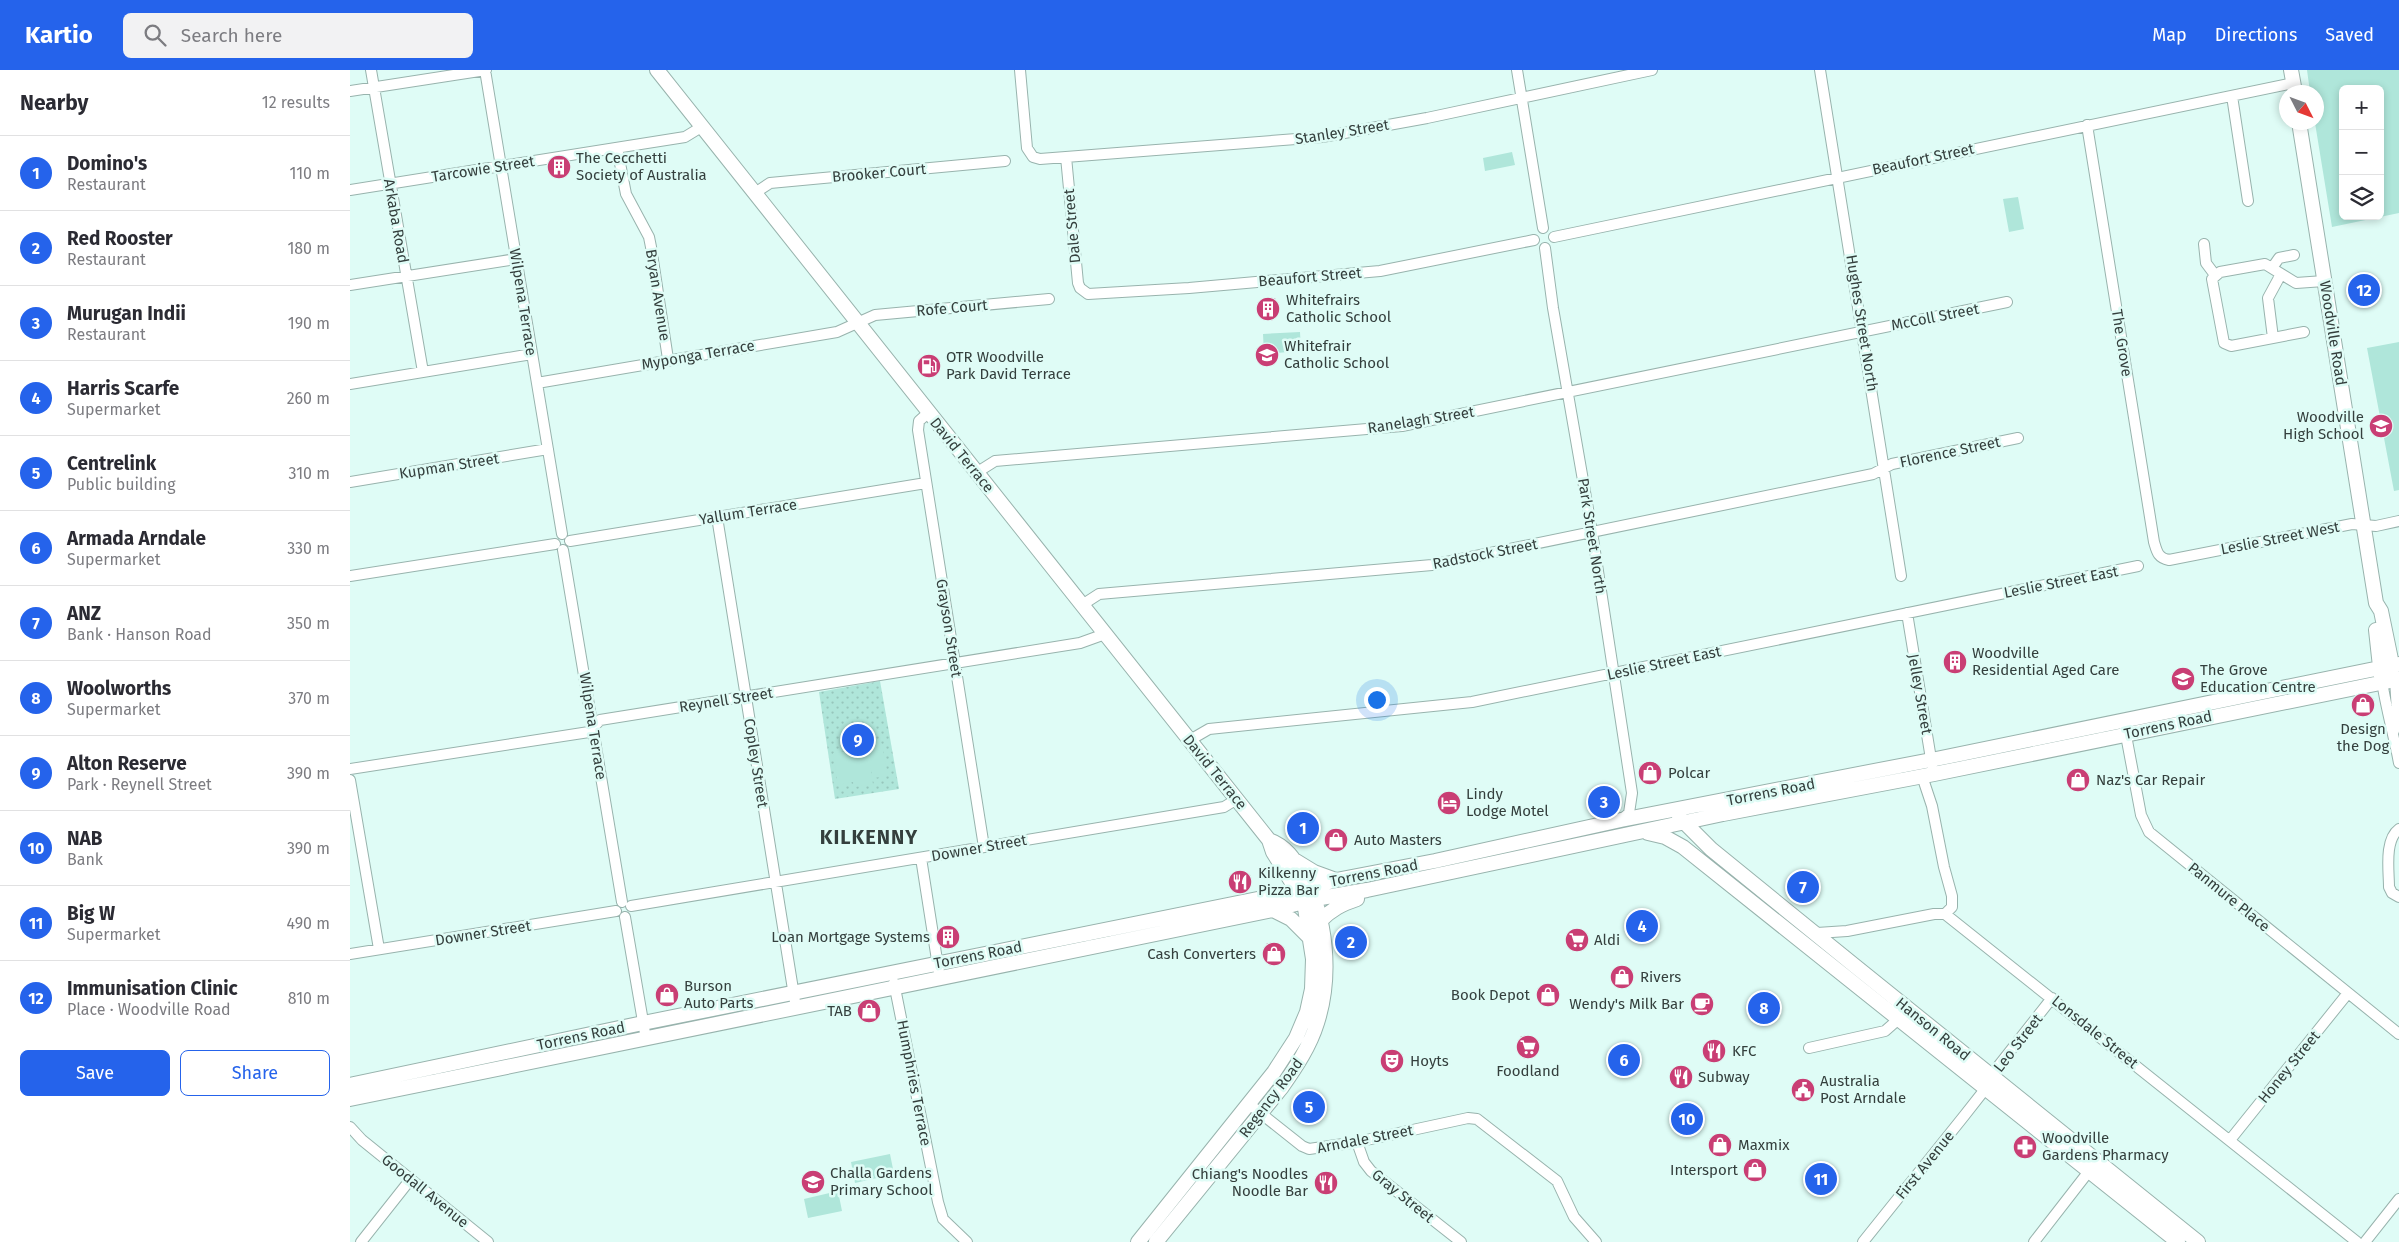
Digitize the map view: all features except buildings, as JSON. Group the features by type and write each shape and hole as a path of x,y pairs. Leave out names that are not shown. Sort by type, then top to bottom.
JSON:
{"main road":[{"name":"David Terrace","path":"657,70 1237,799 1269,840 1273,852 1307,895"},
{"name":"Woodville Road","path":"2300,130 2376,603 2381,611 2392,670"},
{"name":"Woodville Road","path":"2376,603 2372,613 2379,641 2392,670"},
{"name":"Torrens Road","path":"350,1085 937,963 1054,948 1273,910 1336,880 1435,862 1621,820 1723,814 1929,770 2123,720 2392,670"},
{"name":"Torrens Road","path":"350,1099 940,978 1054,948 1307,895 1367,890 1637,832 1676,817 2126,734 2392,670"},
{"path":"1711,849 1706,833 1710,825 1723,814"},
{"name":"Hanson Road","path":"1676,817 1711,849 1835,949 1904,1014"},
{"name":"Hanson Road","path":"1676,817 1680,832 1755,895 1755,904 1808,946 1904,1014 2094,1166 2198,1242"},
{"path":"1637,832 1665,837 1684,847 1755,904"},
{"name":"David Terrace","path":"1269,840 1280,844 1295,861 1307,895"},
{"path":"1295,861 1314,872 1336,880"},
{"path":"1320,921 1330,911 1343,903 1357,899 1367,890"},
{"name":"Regency Road","path":"1156,1242 1261,1113 1301,1059 1317,1025 1326,976 1320,921 1307,895"},
{"name":"Regency Road","path":"1138,1242 1287,1054 1307,1012 1312,989 1313,959 1309,936 1307,895"},
{"path":"1273,910 1291,919 1309,936"},
{"path":"1803,922 1805,930 1811,935 1808,946"},
{"name":"Hanson Road","path":"2094,1166 2178,1242"}],"street":[{"name":"Arkaba Road","path":"371,70 422,372"},
{"path":"350,91 485,70"},
{"name":"Wilpena Terrace","path":"485,70 548,450 566,537"},
{"name":"Stanley Street","path":"1020,70 1026,142 1029,153 1040,159 1322,137 1522,98 1652,70"},
{"path":"1517,70 1543,228"},
{"name":"Hughes Street North","path":"1820,70 1901,576"},
{"name":"Beaufort Street","path":"1554,237 2293,82"},
{"path":"2232,96 2248,201"},
{"name":"The Grove","path":"2087,125 2154,542 2157,553 2161,558"},
{"name":"Tarcowie Street","path":"350,190 685,137 703,126"},
{"name":"Bryan Avenue","path":"617,148 626,194 649,237 668,359"},
{"name":"Dale Street","path":"1066,157 1078,283 1084,292"},
{"name":"Brooker Court","path":"756,193 770,183 1005,161"},
{"path":"1543,228 1550,230 1554,237 1553,242 1545,248 1538,246 1534,240 1536,232 1543,228"},
{"name":"Beaufort Street","path":"1084,292 1093,295 1372,272 1534,240"},
{"path":"2204,244 2206,263 2215,275"},
{"name":"Park Street North","path":"1545,248 1592,532 1632,793 1630,813 1621,820"},
{"path":"2272,268 2279,258 2294,255"},
{"path":"350,285 516,259"},
{"path":"2304,332 2231,346 2224,343 2212,279 2220,272 2265,264 2296,283 2324,281"},
{"path":"2273,338 2268,298 2281,274"},
{"name":"Rofe Court","path":"858,323 875,315 1049,299"},
{"name":"McColl Street","path":"1863,331 2007,302"},
{"name":"Myponga Terrace","path":"537,383 668,359 837,332 858,323"},
{"name":"Ranelagh Street","path":"976,473 995,461 1402,426 1863,331"},
{"path":"350,384 532,354"},
{"name":"Grayson Street","path":"928,413 919,421 918,425 984,847"},
{"name":"Florence Street","path":"1884,469 1892,464 2018,438"},
{"name":"Kupman Street","path":"350,482 548,450"},
{"name":"Radstock Street","path":"1082,605 1099,594 1432,565 1864,476 1884,469"},
{"name":"Yallum Terrace","path":"566,537 717,517 926,483"},
{"name":"Copley Street","path":"717,517 796,1008"},
{"name":"Leslie Street West","path":"2161,558 2185,557 2352,524 2376,526 2399,521"},
{"path":"350,576 568,547 566,537"},
{"name":"Wilpena Terrace","path":"559,547 627,904"},
{"name":"Leslie Street East","path":"1190,740 1209,729 1456,705 2138,566"},
{"name":"Jelley Street","path":"1907,613 1929,770"},
{"name":"Reynell Street","path":"350,769 589,732 600,720 1080,643 1105,634"},
{"name":"Woodville Road","path":"2392,670 2397,711 2394,732 2399,763"},
{"name":"Panmure Place","path":"2123,720 2141,815 2149,832 2399,1034"},
{"path":"1817,934 1842,932 1934,914 1945,914 1952,906 1952,896 1944,867 1932,806 1929,770"},
{"path":"350,780 379,950"},
{"name":"Downer Street","path":"627,904 776,883 1224,807 1237,799"},
{"path":"2399,829 2392,837 2390,846 2389,887 2392,893 2399,897"},
{"path":"921,858 940,978"},
{"path":"627,904 631,913 625,917 618,916 616,911 617,905 627,904"},
{"name":"Downer Street","path":"350,954 616,911"},
{"name":"Lonsdale Street","path":"1945,914 2357,1242"},
{"path":"625,917 646,1039"},
{"path":"1835,949 1837,938 1842,932"},
{"name":"Humphries Terrace","path":"892,972 938,1202 943,1219 967,1242"},
{"name":"Honey Street","path":"2230,1140 2348,993"},
{"name":"Leo Street","path":"1989,1082 2052,998"},
{"path":"1809,1048 1885,1031 1904,1014"},
{"name":"First Avenue","path":"1863,1242 1989,1082"},
{"name":"Arndale Street","path":"1249,1104 1302,1146 1309,1149 1357,1142 1468,1118 1477,1119 1557,1181 1574,1217 1596,1242"},
{"name":"Goodall Avenue","path":"350,1126 362,1140 488,1242"},
{"name":"Goodall Avenue","path":"350,1136 362,1140"},
{"name":"Gray Street","path":"1357,1142 1364,1162 1371,1171 1460,1242"},
{"path":"2034,1242 2094,1166"},
{"path":"361,1242 410,1180"},
{"path":"2364,1242 2399,1199"}],"green space":[{"path":"2307,70 2399,70 2399,213 2384,216 2384,85 2339,85 2339,220 2366,220 2332,227 2316,130 2324,130 2324,85 2309,85"},
{"path":"1512,152 1515,165 1485,171 1483,158"},
{"path":"2018,197 2024,229 2009,232 2003,199"},
{"path":"1300,332 1301,351 1264,354 1263,334"},
{"path":"2399,342 2399,490 2394,491 2367,348"},
{"path":"880,681 899,789 835,799 819,692"},
{"path":"882,745 888,776 873,778 869,761 873,784 854,787 853,782 838,785 833,753 848,751 849,755 868,752 867,747"},
{"path":"890,1154 894,1174 855,1183 851,1162"},
{"path":"838,1191 842,1211 808,1218 804,1199"}],"place":[{"name":"The Cecchetti Society of Australia","path":"559,167"},
{"name":"Immunisation Clinic","path":"2364,290"},
{"name":"Whitefrairs Catholic School","path":"1268,309"},
{"name":"Whitefrair Catholic School","path":"1267,355"},
{"name":"OTR Woodville Park David Terrace","path":"929,366"},
{"name":"Woodville High School","path":"2381,426"},
{"name":"Woodville Residential Aged Care","path":"1955,662"},
{"name":"The Grove Education Centre","path":"2183,679"},
{"name":"Design the Dog","path":"2363,705"},
{"name":"Alton Reserve","path":"858,740"},
{"name":"Polcar","path":"1650,773"},
{"name":"Naz's Car Repair","path":"2078,780"},
{"name":"Murugan Indii","path":"1604,802"},
{"name":"Lindy Lodge Motel","path":"1449,803"},
{"name":"Domino's","path":"1303,828"},
{"name":"Auto Masters","path":"1336,840"},
{"name":"Kilkenny Pizza Bar","path":"1240,882"},
{"name":"ANZ","path":"1803,887"},
{"name":"Harris Scarfe","path":"1642,926"},
{"name":"Loan Mortgage Systems","path":"948,937"},
{"name":"Aldi","path":"1577,940"},
{"name":"Red Rooster","path":"1351,942"},
{"name":"Cash Converters","path":"1274,954"},
{"name":"Rivers","path":"1622,977"},
{"name":"Burson Auto Parts","path":"667,995"},
{"name":"Book Depot","path":"1548,995"},
{"name":"Wendy's Milk Bar","path":"1702,1004"},
{"name":"Woolworths","path":"1764,1008"},
{"name":"TAB","path":"869,1011"},
{"name":"Foodland","path":"1528,1047"},
{"name":"KFC","path":"1714,1051"},
{"name":"Armada Arndale","path":"1624,1060"},
{"name":"Hoyts","path":"1392,1061"},
{"name":"Subway","path":"1681,1077"},
{"name":"Australia Post Arndale","path":"1803,1090"},
{"name":"Centrelink","path":"1309,1107"},
{"name":"NAB","path":"1687,1119"},
{"name":"Maxmix","path":"1720,1145"},
{"name":"Woodville Gardens Pharmacy","path":"2025,1147"},
{"name":"Intersport","path":"1755,1170"},
{"name":"Big W","path":"1821,1179"},
{"name":"Challa Gardens Primary School","path":"813,1182"},
{"name":"Chiang's Noodles Noodle Bar","path":"1326,1183"}],"district":[{"name":"KILKENNY","path":"869,837"}]}
